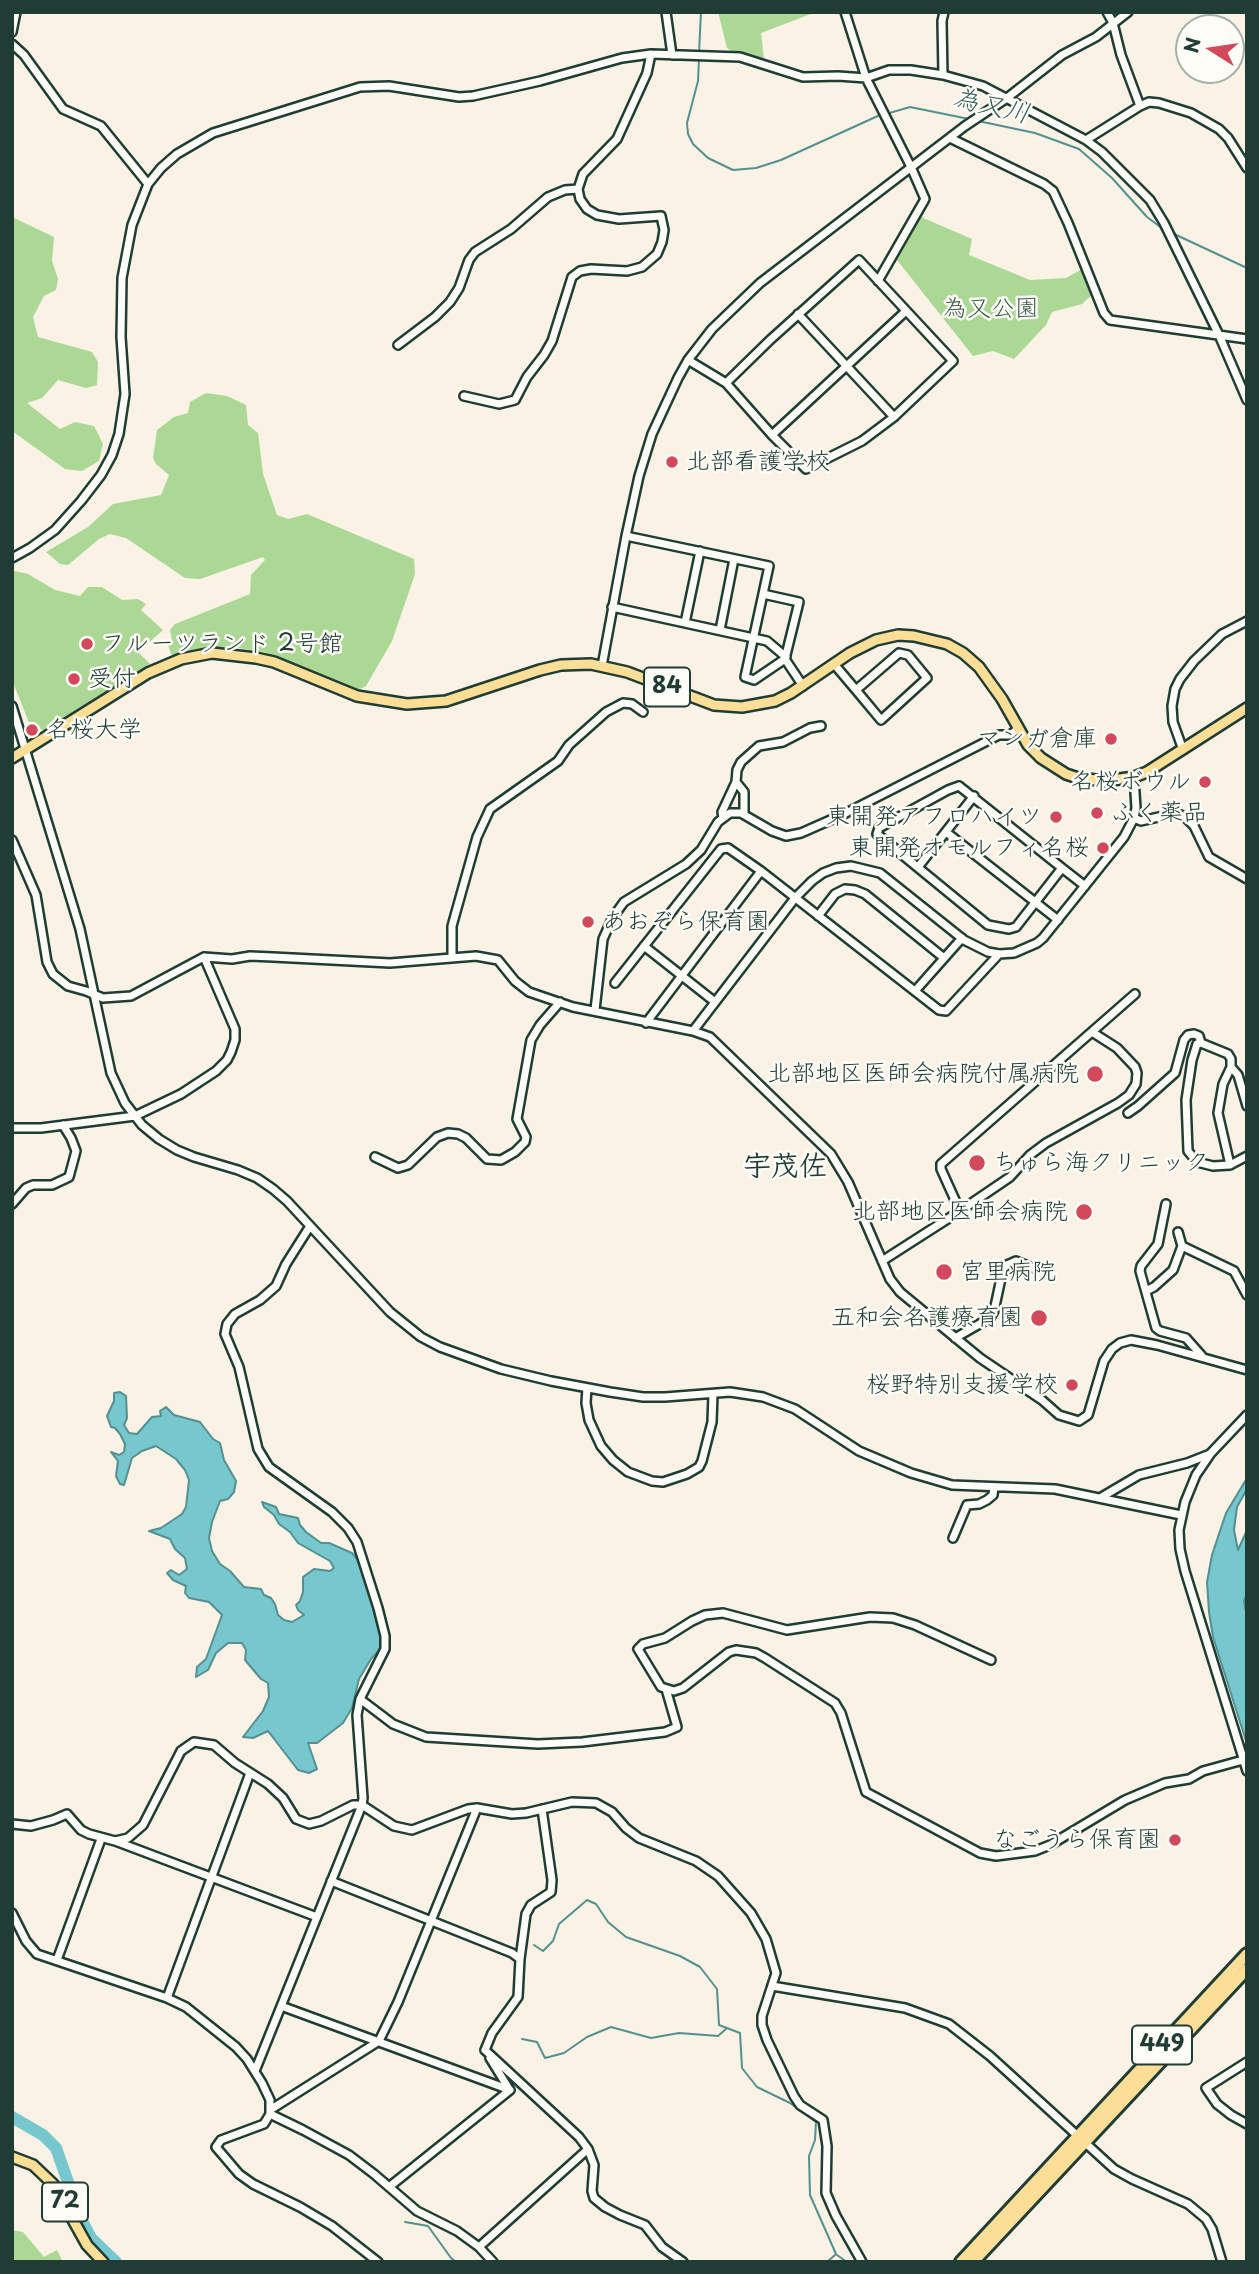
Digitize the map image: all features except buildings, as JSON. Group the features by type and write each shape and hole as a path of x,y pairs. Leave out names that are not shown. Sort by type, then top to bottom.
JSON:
{"highway":[{"name":"449","path":"972,2262 1247,1954"},
{"name":"449","path":"961,2262 1247,1969"}],"main road":[{"name":"84","path":"12,758 148,673 166,664 212,653 274,662 357,696 407,704 446,701 520,676 561,666 602,666 653,681 700,701 728,708 775,701 860,648 885,637 914,636 947,644 979,667 1002,699 1018,729 1041,758 1077,778 1105,781 1134,777 1161,764 1247,708"},
{"name":"72","path":"12,2157 33,2165 54,2184 87,2245 103,2262"}],"street":[{"path":"12,32 16,12"},
{"path":"666,12 672,55"},
{"path":"845,12 866,78 925,199 878,281"},
{"path":"943,75 944,12"},
{"path":"1107,12 1140,106"},
{"path":"602,666 639,475 652,434 688,360 712,329 760,283 911,167 1062,55 1096,37 1128,12"},
{"path":"12,44 24,55 63,109 101,126 148,184"},
{"path":"464,396 499,404 515,400 552,341 572,276 591,269 627,271 642,267 657,254 664,230 661,216 619,219 597,215 587,209 580,199 578,189 583,174 617,139 647,73 652,54"},
{"path":"12,558 55,530 101,475 112,455 119,433 125,394 121,337 122,278 132,225 148,184 177,154 213,133 360,86 388,86 459,97 473,96 622,58 652,54 740,57 803,77 866,78 889,70 911,70 983,86 1086,140 1111,160 1150,200 1219,335 1247,400"},
{"path":"1086,140 1140,106 1149,102 1158,103 1205,119 1228,138 1247,168"},
{"path":"950,138 1044,184 1053,191 1104,313 1110,320 1247,339"},
{"path":"398,345 450,302 475,252 511,229 548,197 565,190 578,189"},
{"path":"688,360 726,383 806,469 862,441 894,416 953,361 859,260 726,383"},
{"path":"772,435 906,311"},
{"path":"798,314 894,416"},
{"path":"626,536 769,566 745,677 754,680 786,658 799,602 763,594"},
{"path":"685,623 700,551"},
{"path":"720,630 734,559"},
{"path":"612,607 767,640 786,658 803,686"},
{"path":"1183,750 1173,722 1175,689 1194,661 1222,634 1247,621"},
{"path":"834,663 856,690 881,720 928,678 908,655 899,653 856,690"},
{"path":"452,958 452,926 477,837 490,809 558,761 569,745 606,712 623,703 632,704 643,712"},
{"path":"12,706 80,929 111,1073 121,1096 135,1116 159,1139 177,1150 257,1178 287,1201 390,1312 421,1337 440,1347 500,1368 587,1388 643,1397 683,1397 730,1392 781,1403 795,1409 859,1451 911,1473 952,1485 1055,1489 1181,1515"},
{"path":"723,818 722,812 736,782 741,762 759,746 783,742 810,728 821,726"},
{"path":"595,1010 603,939 613,917 624,902 686,864 701,850 718,822 730,813 744,814 786,836 801,833 999,735 1010,734 1018,729"},
{"path":"693,1031 795,898 823,873 836,868 867,868 888,877 977,948 999,954 1014,953 1037,943 1124,837 1136,808 1134,777"},
{"path":"736,782 744,792 744,814"},
{"path":"1062,868 1016,927 1009,929 988,925 877,834 879,828 956,787 964,788 1085,886"},
{"path":"918,867 974,796"},
{"path":"1134,818 1141,821 1176,813 1185,817 1194,826 1209,857 1247,879"},
{"path":"946,832 1058,920"},
{"path":"12,840 36,895 47,962 53,974 68,986 103,998 131,996 204,957 232,959 250,956 390,962 477,956 498,960 515,981 529,992 573,1007 693,1031 710,1038 831,1154 848,1182 890,1279 900,1292 956,1338 1059,1415 1079,1421 1088,1415 1104,1361 1112,1349 1131,1340 1247,1370"},
{"path":"615,983 721,849 728,848 761,870 940,1010 946,1011 999,954"},
{"path":"646,1023 761,870"},
{"path":"818,916 835,894 845,888 855,890 865,894 944,958"},
{"path":"915,991 962,938"},
{"path":"644,946 715,1002"},
{"path":"12,1128 135,1116 181,1094 216,1071 231,1052 235,1029 204,957"},
{"path":"960,1212 941,1164 1135,994"},
{"path":"375,1157 398,1168 408,1165 437,1137 448,1133 466,1138 487,1158 500,1160 515,1152 525,1142 526,1137 517,1119 531,1040 560,1002"},
{"path":"882,1261 1010,1177 1030,1155 1046,1143 1118,1103 1134,1088 1137,1073 1135,1067 1117,1048 1092,1032"},
{"path":"1128,1113 1175,1073 1184,1040 1188,1035 1199,1036 1201,1043"},
{"path":"1201,1043 1228,1054 1231,1059 1218,1113 1230,1165"},
{"path":"1201,1043 1195,1048 1187,1088 1185,1118 1188,1151 1197,1162 1204,1165 1230,1165 1247,1156"},
{"path":"1231,1067 1238,1075 1247,1106"},
{"path":"12,1204 26,1188 33,1185 52,1185 69,1177 76,1152 63,1125"},
{"path":"1166,1205 1158,1244 1140,1271 1156,1328 1186,1338 1204,1358"},
{"path":"255,2071 362,1805 357,1715 360,1699 385,1649 385,1636 361,1552 348,1528 332,1512 269,1467 258,1449 239,1367 225,1334 227,1324 235,1314 260,1300 276,1286 286,1264 310,1226"},
{"path":"1146,1291 1172,1270 1182,1246 1178,1233"},
{"path":"1182,1246 1234,1271 1247,1295"},
{"path":"956,1338 990,1318 1007,1265 1016,1261 1033,1268"},
{"path":"587,1388 589,1420 601,1446 628,1472 663,1482 699,1467 712,1422 713,1394"},
{"path":"1247,1415 1211,1453 1189,1488 1181,1515 1180,1549 1247,1770"},
{"path":"1100,1498 1139,1475 1211,1453"},
{"path":"953,1538 967,1505 988,1500 993,1495 994,1487"},
{"path":"991,1660 915,1625 893,1618 870,1616 787,1630 723,1613 699,1618 665,1638 643,1644 638,1649 661,1687 674,1691 683,1688 729,1652 736,1650 756,1653 765,1658 835,1703 841,1713 866,1792 980,1853 996,1856 1035,1851 1050,1845 1125,1800 1165,1783 1189,1779 1203,1771 1243,1760"},
{"path":"360,1699 393,1724 426,1738 538,1744 594,1741 665,1732 677,1727 666,1689"},
{"path":"115,1841 128,1838 143,1825 181,1751 194,1742 214,1745 235,1763 268,1784 283,1798 300,1823 321,1821 353,1805 362,1805 394,1826 412,1829 477,1808 512,1814 572,1802 596,1803 612,1812 639,1838 696,1861 718,1876 751,1913 766,1939 776,1968 762,2015 766,2040 800,2105 823,2120 827,2146 826,2193 836,2217 862,2262"},
{"path":"167,1998 250,1773"},
{"path":"270,2112 379,2042 477,1808"},
{"path":"485,2050 492,2033 519,1997 520,1959 526,1914 531,1905 551,1892 552,1880 542,1809"},
{"path":"12,1824 31,1826 67,1814 81,1830 101,1839 115,1841 317,1917"},
{"path":"57,1960 101,1839"},
{"path":"331,1881 512,1953 520,1959"},
{"path":"12,1913 37,1954 167,1998 186,2007 236,2048 255,2071 270,2100 270,2112 264,2124 221,2140 216,2147 239,2174 253,2184 332,2225 378,2262"},
{"path":"772,1986 905,2008 949,2024 990,2056 1126,2176 1188,2204 1206,2219 1213,2229 1222,2262"},
{"path":"281,2006 510,2090"},
{"path":"485,2050 510,2090"},
{"path":"485,2050 579,2137 588,2149 594,2165 594,2198 620,2215 645,2225 662,2247 683,2262"},
{"path":"1247,2062 1206,2088 1217,2104 1247,2124"},
{"path":"389,2187 510,2090"},
{"path":"270,2112 349,2155 417,2211 457,2231 479,2247 493,2262"},
{"path":"479,2247 588,2149"}],"green space":[{"path":"718,12 816,12 761,33 764,59 743,59 727,48"},
{"path":"12,217 54,237 52,261 58,279 56,290 44,296 33,317 38,337 92,352 98,362 97,385 86,388 58,380 42,398 27,403 60,429 75,422 94,426 103,444 99,461 82,471 65,469 12,431"},
{"name":"為又公園","path":"921,217 972,239 969,255 1030,280 1066,278 1082,269 1092,295 1082,304 1052,312 1046,325 1014,359 993,351 973,356 897,260"},
{"path":"206,393 227,396 246,405 248,425 258,433 263,474 277,515 288,519 307,514 414,559 415,574 392,641 366,686 358,690 264,652 217,647 190,650 172,656 168,645 172,640 170,630 175,624 250,594 251,575 265,560 263,557 200,579 185,578 126,538 110,534 99,539 68,565 60,564 46,552 88,527 113,504 161,495 169,475 153,458 157,430 174,417 188,413 190,402"},
{"path":"15,571 28,574 55,590 80,596 88,587 102,587 122,600 138,599 146,604 141,610 163,630 138,652 150,664 43,730 30,725 12,680 12,573"},
{"path":"12,2230 23,2232 44,2257 57,2250 63,2262 12,2262"}],"water":[{"path":"120,1392 126,1396 127,1418 124,1425 129,1433 137,1434 152,1417 161,1416 160,1411 166,1407 174,1415 200,1422 213,1439 220,1443 224,1460 236,1481 234,1492 228,1499 220,1501 212,1522 209,1538 212,1551 220,1564 244,1587 261,1589 264,1595 271,1598 278,1615 284,1620 292,1622 304,1615 296,1605 303,1592 303,1577 314,1569 330,1571 334,1568 330,1561 298,1543 262,1502 276,1507 279,1514 298,1518 306,1532 321,1543 329,1543 352,1553 362,1565 383,1637 382,1647 359,1679 352,1708 343,1723 317,1743 308,1743 317,1769 309,1773 298,1770 268,1731 253,1738 243,1737 263,1711 269,1697 268,1683 261,1679 245,1660 246,1650 242,1643 228,1643 216,1653 208,1670 196,1677 197,1667 206,1659 222,1615 209,1602 189,1598 185,1593 186,1586 173,1580 167,1573 171,1570 179,1575 187,1569 185,1558 175,1549 170,1539 149,1531 161,1528 182,1514 186,1507 189,1480 176,1459 156,1446 132,1458 124,1485 120,1484 116,1476 118,1461 111,1452 119,1455 124,1452 125,1444 120,1434 111,1427 107,1416 114,1401 114,1393"},
{"path":"1247,1478 1247,1489 1237,1507 1234,1530 1238,1550 1247,1530 1247,1593 1244,1601 1247,1617 1247,1744 1213,1637 1207,1582 1212,1555 1226,1513"}],"waterway":[{"path":"699,53 701,12"},
{"name":"為又川","path":"699,59 698,81 687,123 688,134 693,144 708,158 733,170 756,168 781,160 880,115"},
{"name":"為又川","path":"886,114 910,107 969,119"},
{"name":"為又川","path":"978,121 1035,133 1079,149 1112,178 1147,217 1163,229"},
{"name":"為又川","path":"1172,233 1247,268"},
{"path":"534,1945 543,1951 553,1941 559,1924 587,1900 596,1904 608,1922 626,1937 680,1956 700,1967 717,1989 719,2025 740,2033 742,2068 757,2087 790,2103 816,2122 815,2140 809,2156 810,2195 836,2254"},
{"path":"522,2039 537,2042 545,2058 564,2053 587,2037 611,2027 651,2038 679,2033 718,2036 727,2028"},
{"path":"12,2117 43,2135 56,2148 81,2219 91,2238 116,2262"},
{"path":"405,2222 428,2226 456,2262"},
{"path":"827,2262 835,2255"},
{"path":"837,2255 847,2262"}],"place":[{"name":"北部看護学校","path":"672,462"},
{"name":"フルーツランド 2号館","path":"87,644"},
{"name":"受付","path":"74,679"},
{"name":"名桜大学","path":"32,730"},
{"name":"マンガ倉庫","path":"1111,739"},
{"name":"名桜ボウル","path":"1205,782"},
{"name":"ふく薬品","path":"1097,813"},
{"name":"東開発アフロハイツ","path":"1056,817"},
{"name":"東開発オモルフィ名桜","path":"1103,848"},
{"name":"あおぞら保育園","path":"588,922"},
{"name":"北部地区医師会病院付属病院","path":"1095,1074"},
{"name":"ちゅら海クリニック","path":"977,1163"},
{"name":"北部地区医師会病院","path":"1084,1212"},
{"name":"宮里病院","path":"944,1272"},
{"name":"五和会名護療育園","path":"1039,1318"},
{"name":"桜野特別支援学校","path":"1072,1385"},
{"name":"なごうら保育園","path":"1175,1840"}],"district":[{"name":"宇茂佐","path":"785,1167"}]}
